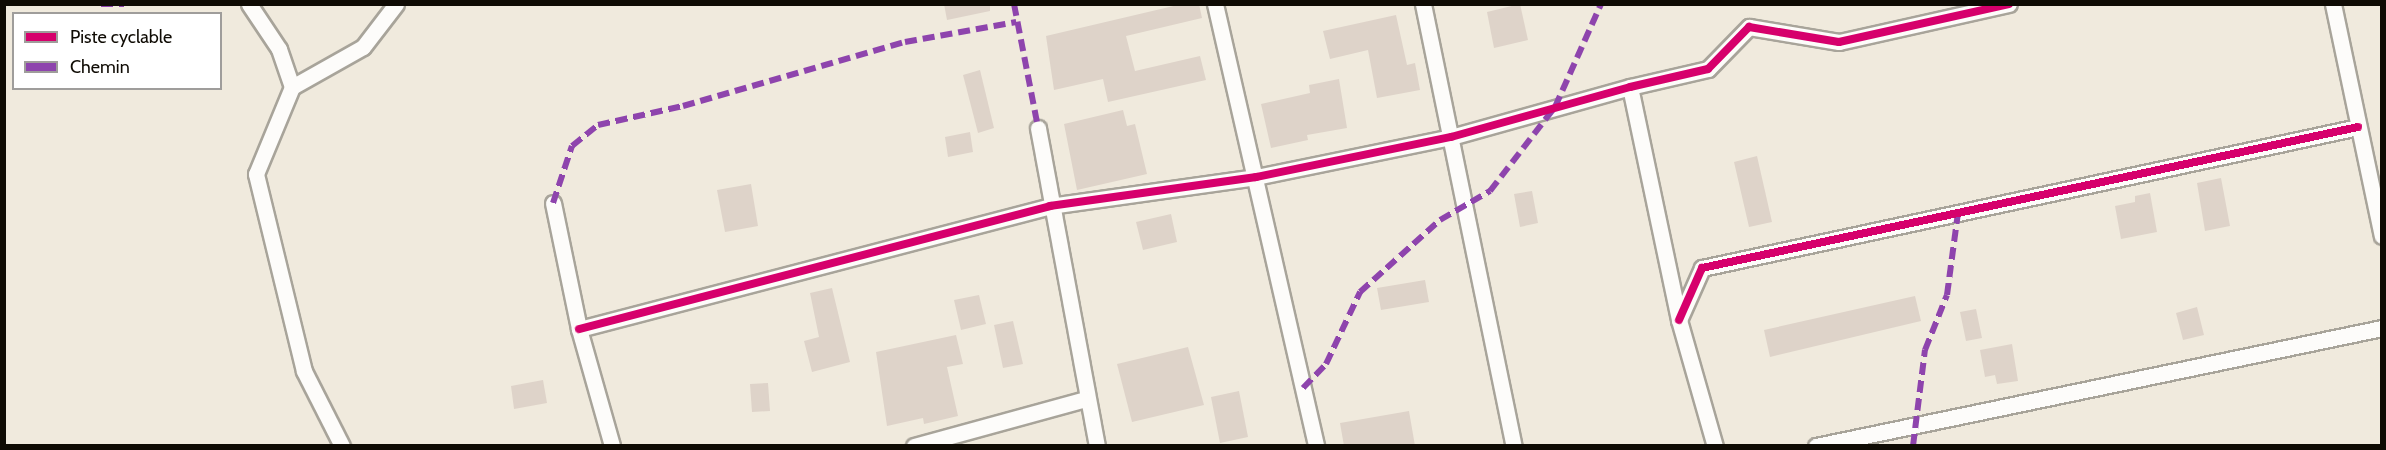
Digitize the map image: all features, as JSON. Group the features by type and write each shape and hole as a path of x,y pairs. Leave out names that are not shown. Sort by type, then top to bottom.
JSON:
{"street":[{"path":"249,4 279,49 292,87"},
{"path":"342,446 304,371 256,174 292,87 363,47 396,4"},
{"path":"1215,4 1316,446"},
{"path":"1423,4 1514,446"},
{"path":"579,330 1050,206 1256,177 1450,137 1630,87 1708,69 1749,27 1839,42 2009,4"},
{"path":"2333,4 2382,236"},
{"path":"1630,87 1679,320 1715,446"},
{"path":"1038,128 1050,206 1097,446"},
{"path":"1679,320 1702,268 2358,128"},
{"path":"553,202 579,330 612,446"},
{"path":"1816,446 2382,328"},
{"path":"914,446 1086,399"}],"building":[{"path":"944,4 990,4 990,11 947,20"},
{"path":"1182,4 1199,4 1202,18 1126,36 1135,71 1200,56 1206,80 1108,102 1103,79 1054,90 1046,36"},
{"path":"1520,4 1528,40 1494,48 1487,12"},
{"path":"1396,15 1407,65 1415,63 1420,90 1377,98 1368,50 1330,59 1323,31"},
{"path":"980,70 994,128 978,133 963,75"},
{"path":"1339,79 1347,128 1307,135 1308,140 1271,148 1261,104 1310,93 1309,85"},
{"path":"1123,110 1127,126 1135,124 1147,174 1077,190 1064,124"},
{"path":"970,132 973,152 948,157 945,137"},
{"path":"1757,156 1772,222 1749,227 1734,162"},
{"path":"2221,178 2230,226 2205,231 2197,183"},
{"path":"751,184 758,226 725,232 717,190"},
{"path":"1532,191 1538,223 1520,227 1514,194"},
{"path":"2150,193 2157,232 2121,239 2115,206 2135,202 2135,196"},
{"path":"1171,214 1177,242 1143,250 1136,222"},
{"path":"1425,280 1429,302 1381,310 1377,288"},
{"path":"832,288 850,362 812,372 804,341 819,337 810,293"},
{"path":"979,295 986,324 961,330 954,300"},
{"path":"1915,296 1921,321 1770,357 1764,330"},
{"path":"2197,307 2204,335 2183,340 2176,313"},
{"path":"1976,309 1982,338 1966,341 1960,312"},
{"path":"1013,321 1023,364 1003,368 994,325"},
{"path":"956,335 963,364 947,367 958,416 924,424 923,418 887,426 876,352"},
{"path":"2012,344 2018,381 1997,384 1995,375 1985,377 1980,350"},
{"path":"1188,347 1204,405 1132,422 1117,364"},
{"path":"543,380 547,403 514,409 511,386"},
{"path":"768,383 770,411 752,412 750,384"},
{"path":"1239,391 1248,437 1220,443 1211,397"},
{"path":"1409,411 1415,446 1344,446 1340,423"}],"marked path":[{"path":"101,4 124,4"},
{"path":"1014,4 1038,128"},
{"path":"1303,388 1326,364 1360,292 1440,220 1490,191 1555,107 1601,4"},
{"path":"553,203 572,146 598,125 683,106 905,42 1016,22"},
{"path":"1913,446 1925,350 1947,295 1958,213"}],"cycle path":[{"path":"579,329 1050,206 1256,177 1451,137 1630,87 1708,69 1749,27 1839,42 2009,4"},
{"path":"1679,320 1702,268 2358,127"}]}
